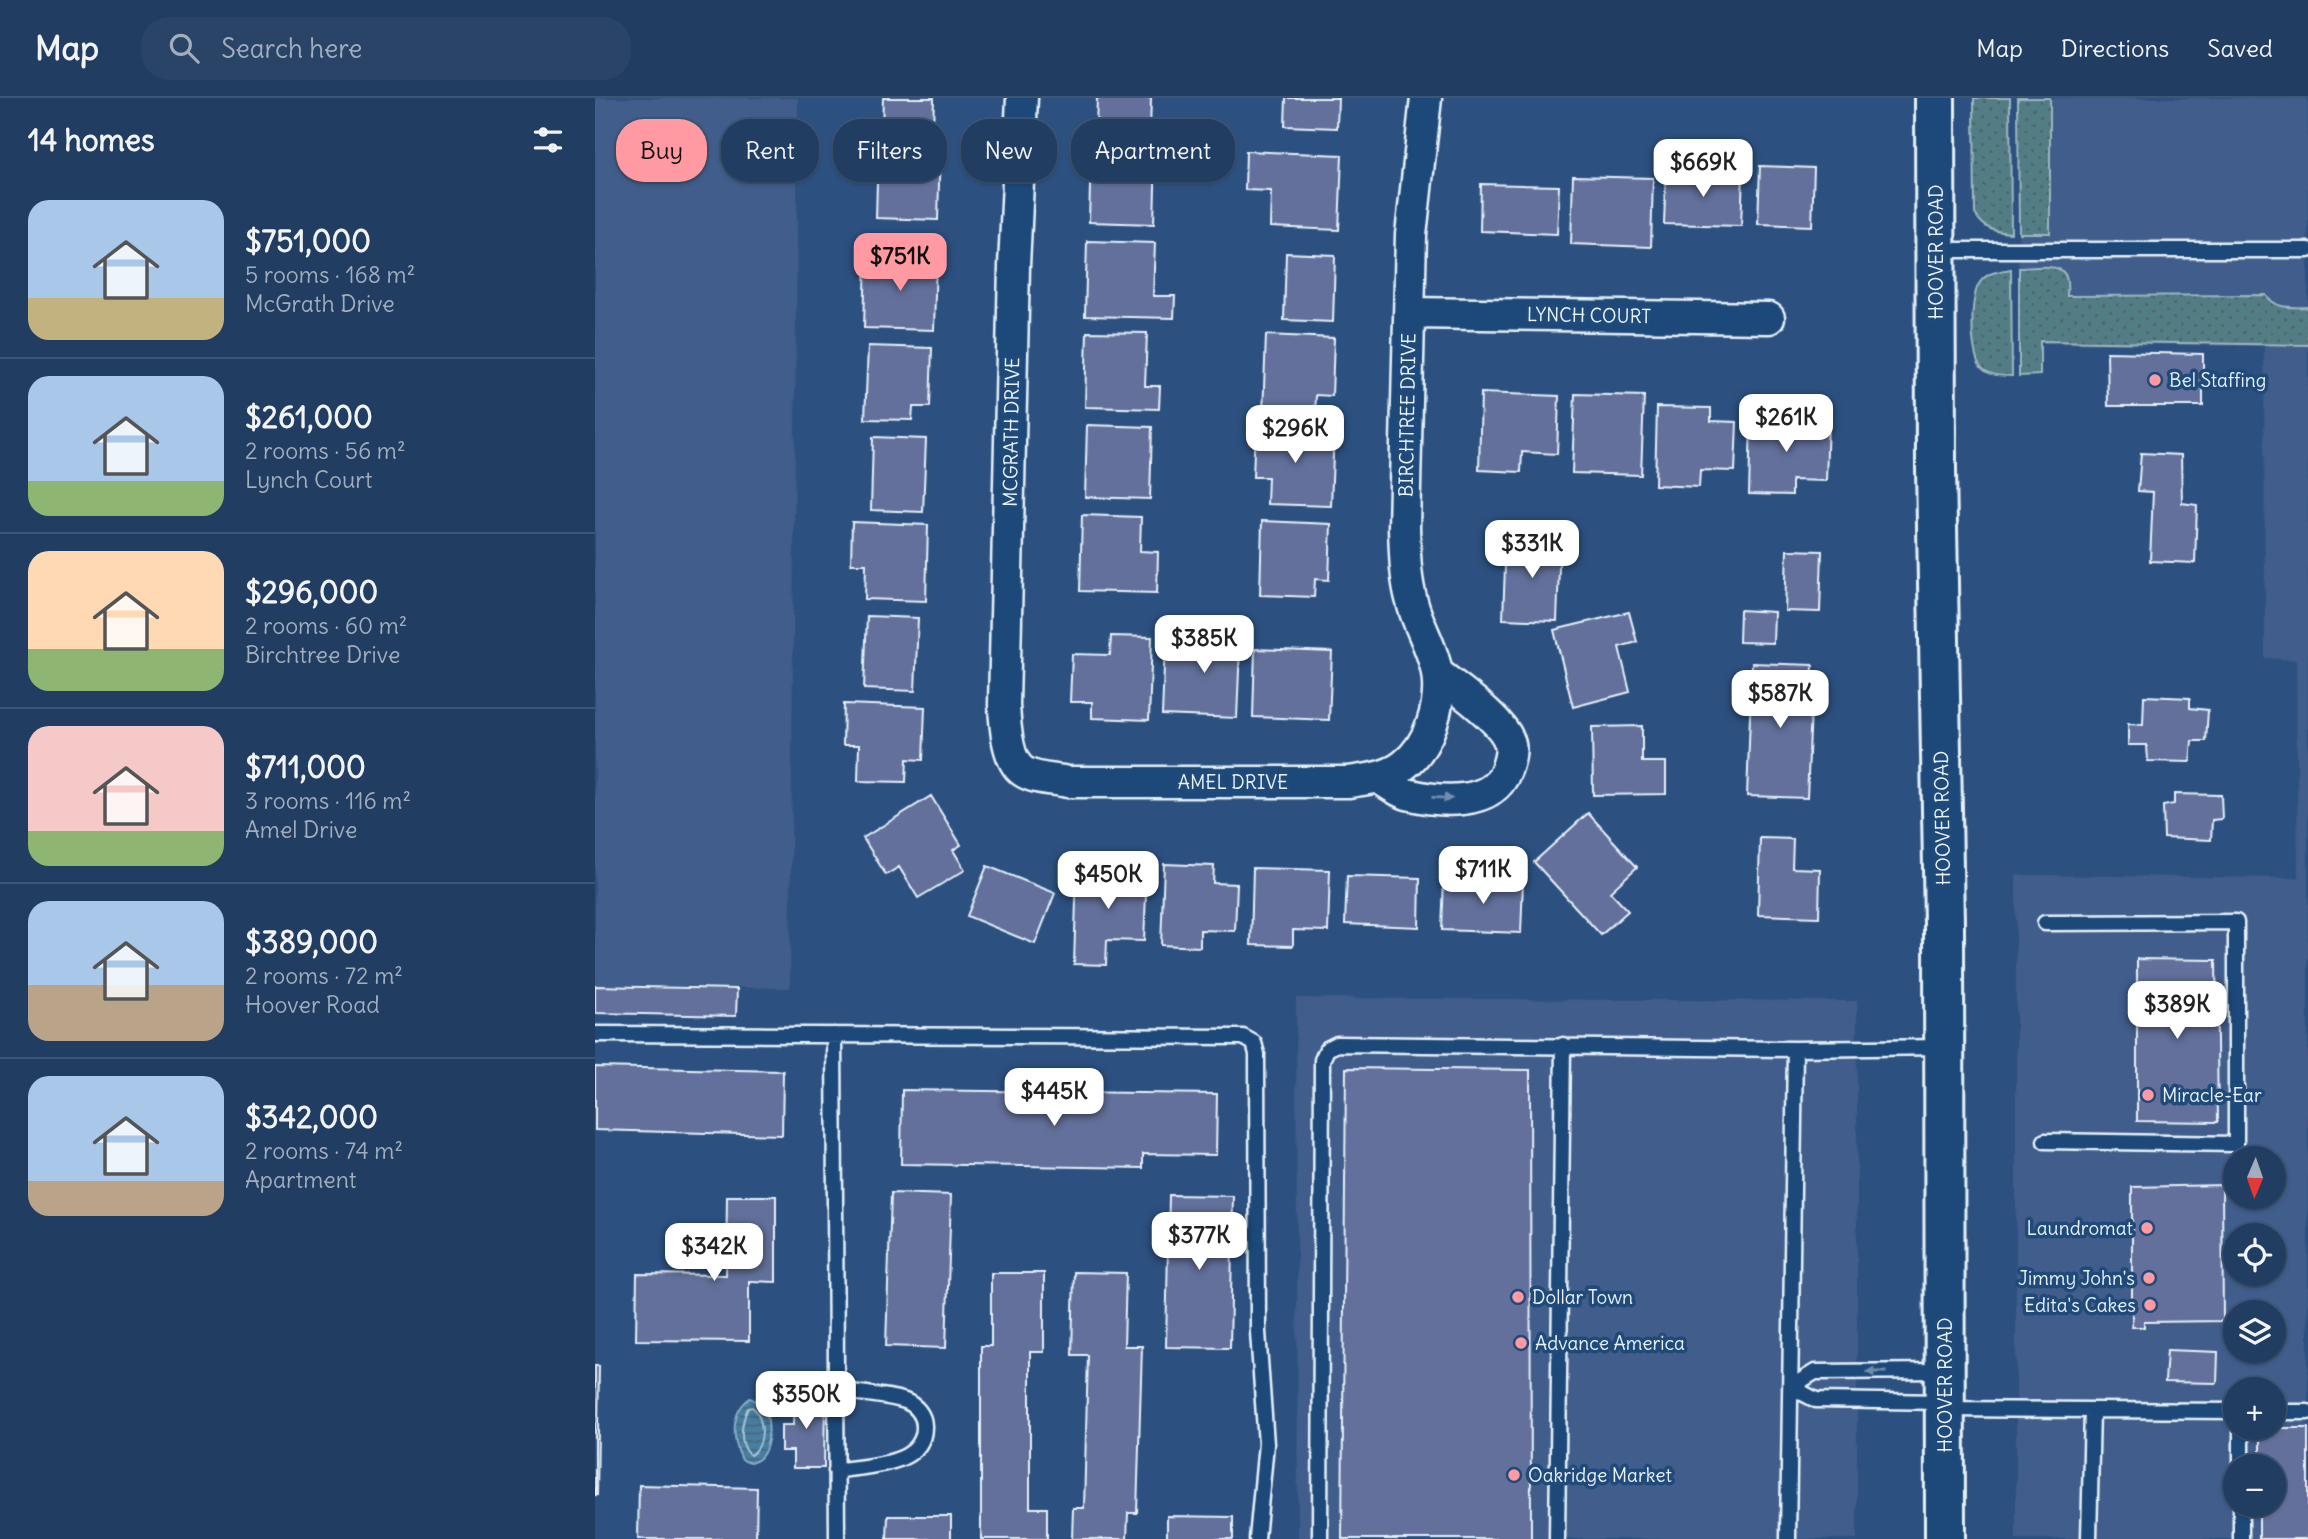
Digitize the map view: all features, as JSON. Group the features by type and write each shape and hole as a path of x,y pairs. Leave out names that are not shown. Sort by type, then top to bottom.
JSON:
{"main road":[{"name":"HOOVER ROAD","path":"1935,98 1936,469 1945,1046 1945,1539"}],"street":[{"name":"MCGRATH DRIVE","path":"1015,765 1006,731 1005,705 1014,266 1022,98"},
{"name":"BIRCHTREE DRIVE","path":"1426,98 1411,235 1404,528 1406,567 1412,603 1437,673 1437,702 1431,727"},
{"name":"LYNCH COURT","path":"1409,313 1769,318"},
{"path":"1379,778 1405,793 1445,799 1489,794 1503,779 1510,760 1510,742 1492,718 1437,673"},
{"name":"AMEL DRIVE","path":"1015,765 1025,773 1067,782 1349,782 1379,778 1404,766 1420,748 1431,727"}],"lane":[{"path":"1935,250 2308,250"},
{"path":"2045,923 2236,922 2236,1144 2045,1141"},
{"path":"595,1034 1243,1037 1254,1043 1257,1054 1258,1332 1266,1444 1257,1539"},
{"path":"834,1035 837,1539"},
{"path":"1320,1539 1322,1060 1327,1049 1337,1044 1795,1049 1945,1046"},
{"path":"1557,1539 1563,1045"},
{"path":"1788,1539 1795,1049"},
{"path":"1791,1387 1815,1372 1944,1394 2092,1410 2223,1411"},
{"path":"1791,1387 1816,1400 1944,1394"},
{"path":"835,1390 905,1401 919,1410 924,1423 922,1441 915,1452 902,1459 836,1471"},
{"path":"2089,1539 2092,1410"},
{"path":"2286,1412 2308,1412"},
{"path":"2241,1517 2241,1539"}],"shaded area":[{"path":"595,98 798,98 798,119 721,119 721,182 797,182 790,988 595,985"},
{"path":"2018,98 2308,98 2308,1539 2016,1539 2016,875 2298,878 2296,660 2265,658 2264,346 2019,343"},
{"path":"1296,998 1857,1001 1857,1539 1298,1539"}],"green space":[{"path":"1974,98 2010,98 2011,233 1990,229 1975,214"},
{"path":"2018,98 2050,98 2050,233 2019,233"},
{"path":"2050,267 2061,270 2067,278 2067,296 2266,295 2280,305 2308,307 2308,345 2040,341 2040,375 2019,376 2019,268"},
{"path":"2011,269 2012,376 1999,376 1984,370 1977,360 1972,324 1974,298 1984,278"}],"water":[{"path":"750,1398 764,1408 769,1430 764,1453 750,1463 742,1460 736,1444 735,1427 739,1411"}],"building":[{"path":"883,98 934,98 933,119 882,119"},
{"path":"1097,98 1151,98 1150,119 1096,119"},
{"path":"1286,98 1338,98 1337,128 1285,126"},
{"path":"1246,151 1342,155 1339,230 1270,227 1271,191 1245,190"},
{"path":"1760,166 1814,168 1812,226 1758,224"},
{"path":"1666,172 1743,174 1741,226 1664,224"},
{"path":"1573,176 1653,178 1651,247 1571,244"},
{"path":"877,182 939,182 938,220 876,218"},
{"path":"1090,182 1155,182 1154,224 1089,222"},
{"path":"1481,184 1559,186 1557,234 1480,231"},
{"path":"1087,241 1155,243 1153,296 1175,296 1174,318 1085,316"},
{"path":"1286,253 1335,255 1333,322 1284,320"},
{"path":"866,255 936,257 934,330 864,328"},
{"path":"1087,332 1147,333 1145,386 1160,386 1159,409 1085,407"},
{"path":"1266,335 1334,338 1332,396 1316,395 1315,416 1263,414"},
{"path":"868,346 932,348 930,407 913,407 912,420 865,419"},
{"name":"Bel Staffing","path":"2107,352 2203,354 2203,406 2108,406"},
{"path":"1481,393 1559,396 1557,454 1522,452 1521,472 1479,470"},
{"path":"1575,394 1644,396 1641,475 1572,473"},
{"path":"1657,407 1711,408 1711,421 1737,422 1735,471 1700,470 1699,487 1655,485"},
{"path":"1751,418 1828,420 1826,481 1792,480 1792,495 1749,494"},
{"path":"1087,425 1152,427 1150,499 1085,497"},
{"path":"1255,427 1334,429 1331,506 1267,504 1268,477 1253,477"},
{"path":"873,437 926,439 923,512 871,510"},
{"path":"2141,453 2181,455 2182,503 2197,505 2195,563 2150,561 2153,492 2138,491"},
{"path":"1082,515 1141,517 1140,551 1158,552 1157,593 1080,591"},
{"path":"1262,521 1331,524 1329,580 1315,579 1314,597 1260,595"},
{"path":"852,522 928,525 926,601 865,599 866,564 851,564"},
{"path":"1506,539 1560,541 1557,621 1503,619"},
{"path":"1787,550 1822,551 1820,612 1785,611"},
{"path":"1740,610 1774,612 1773,643 1739,642"},
{"path":"1629,612 1637,642 1619,647 1630,692 1573,707 1554,630"},
{"path":"867,616 918,618 915,691 864,689"},
{"path":"1210,622 1241,623 1237,718 1162,715 1165,643 1210,644"},
{"path":"1111,636 1152,637 1149,720 1092,718 1092,702 1070,702 1072,654 1110,655"},
{"path":"1255,649 1332,652 1329,720 1253,717"},
{"path":"1752,663 1813,665 1807,798 1747,796"},
{"path":"2144,696 2190,698 2190,708 2208,710 2206,741 2192,741 2190,762 2148,761 2147,745 2128,745 2128,724 2143,725"},
{"path":"844,704 925,707 923,760 907,759 906,782 858,781 859,745 843,745"},
{"path":"1642,726 1642,762 1666,762 1666,794 1593,795 1592,727"},
{"path":"2174,794 2221,795 2222,819 2212,820 2211,840 2164,838 2163,806 2174,804"},
{"path":"931,796 961,845 953,850 965,870 918,898 899,867 886,875 863,838"},
{"path":"1588,813 1637,867 1610,892 1628,911 1601,935 1534,862"},
{"path":"1760,838 1793,839 1792,868 1820,869 1819,917 1758,915"},
{"path":"1164,864 1214,866 1213,883 1237,884 1235,931 1200,930 1200,947 1161,945"},
{"path":"987,866 1055,893 1035,944 967,916"},
{"path":"1077,868 1147,871 1144,941 1107,940 1106,965 1074,964"},
{"path":"1253,868 1330,870 1328,931 1293,930 1293,946 1251,945"},
{"path":"1347,876 1420,878 1419,927 1345,924"},
{"path":"1444,879 1523,882 1521,933 1442,930"},
{"path":"2137,959 2216,960 2218,1122 2137,1121"},
{"path":"595,986 737,989 736,1016 595,1013"},
{"path":"595,1067 783,1071 782,1135 595,1130"},
{"path":"1346,1068 1530,1070 1531,1539 1342,1539"},
{"path":"902,1090 1217,1094 1216,1155 1143,1154 1143,1168 901,1164"},
{"path":"2222,1185 2223,1321 2144,1322 2144,1327 2132,1327 2132,1187"},
{"path":"891,1193 951,1195 946,1348 886,1346"},
{"path":"1169,1195 1233,1196 1230,1348 1166,1347"},
{"path":"727,1196 776,1196 776,1282 749,1281 749,1341 636,1340 637,1274 726,1275"},
{"path":"1074,1272 1126,1273 1124,1346 1142,1346 1137,1513 1128,1513 1127,1539 1072,1539 1073,1508 1084,1508 1088,1355 1072,1355"},
{"path":"991,1273 1044,1273 1044,1352 1030,1352 1030,1508 1047,1508 1047,1539 981,1539 981,1346 991,1346"},
{"path":"2167,1350 2218,1352 2217,1383 2165,1382"},
{"path":"595,1366 599,1366 597,1495 595,1495"},
{"path":"794,1393 825,1393 824,1468 793,1468 793,1451 781,1451 781,1425 793,1425"},
{"path":"2286,1428 2308,1428 2308,1539 2259,1539 2259,1517 2286,1517 2286,1454 2260,1454 2260,1440 2286,1440"},
{"path":"639,1485 757,1488 756,1539 638,1539"},
{"path":"888,1516 951,1516 951,1539 887,1539"},
{"path":"1167,1516 1233,1517 1233,1539 1167,1539"}],"place":[{"name":"Bel Staffing","path":"2155,380"},
{"name":"Miracle-Ear","path":"2148,1095"},
{"name":"Laundromat","path":"2147,1228"},
{"name":"Jimmy John's","path":"2149,1278"},
{"name":"Dollar Town","path":"1518,1297"},
{"name":"Edita's Cakes","path":"2150,1305"},
{"name":"Advance America","path":"1521,1343"},
{"name":"Oakridge Market","path":"1514,1475"}]}
